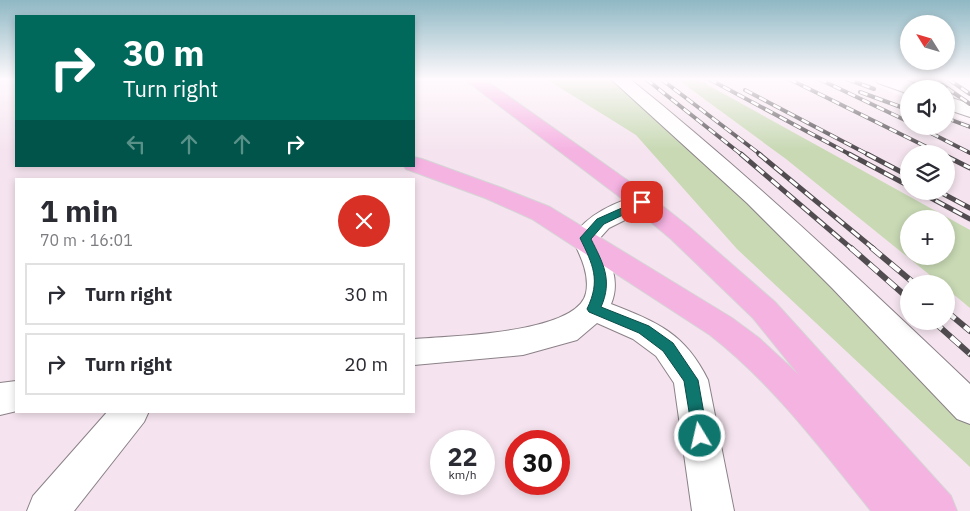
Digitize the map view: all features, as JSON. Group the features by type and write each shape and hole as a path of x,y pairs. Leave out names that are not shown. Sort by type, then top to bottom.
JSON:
{"main road":[{"path":"506,103 642,202 680,233 764,310 936,511"},
{"path":"415,164 478,187 540,213 585,238 635,273 697,310 746,347 829,430 898,511"}],"street":[{"path":"649,103 690,136 764,204 970,408"},
{"path":"955,105 970,111"},
{"path":"415,352 523,342 566,331 594,309 601,293 598,264 585,238 600,222 642,202"},
{"path":"594,309 644,330 668,347 691,380 713,511"},
{"path":"0,400 15,396"},
{"path":"48,511 129,413"}],"shaded area":[{"path":"0,103 15,103 15,167 415,167 415,103 900,103 900,135 955,135 955,117 970,123 970,511 0,511"}],"green space":[{"path":"584,103 641,103 708,162 970,423 970,467 737,249 636,135"},
{"path":"709,103 740,103 900,191 900,200 916,200 934,210 900,210 900,251 786,159"},
{"path":"955,222 970,230 970,308 955,296 955,275 930,275 917,265 955,265"}],"railway":[{"path":"676,103 742,155"},
{"path":"692,103 761,155"},
{"path":"754,103 851,155"},
{"path":"770,103 869,155"},
{"path":"837,103 923,145"},
{"path":"869,103 900,118"},
{"path":"890,103 900,107"},
{"path":"955,121 970,127"},
{"path":"935,135 970,153"},
{"path":"741,154 852,249"},
{"path":"759,154 874,249"},
{"path":"849,154 900,181"},
{"path":"867,154 900,171"},
{"path":"955,160 970,168"},
{"path":"935,200 970,219"},
{"path":"955,200 970,208"},
{"path":"851,248 900,291"},
{"path":"872,248 904,275"},
{"path":"955,318 970,331"},
{"path":"943,330 970,354"}],"route":[{"path":"642,202 600,222 585,238 598,264 601,280 601,293 594,309 644,330 668,347 691,380 700,436"}]}
